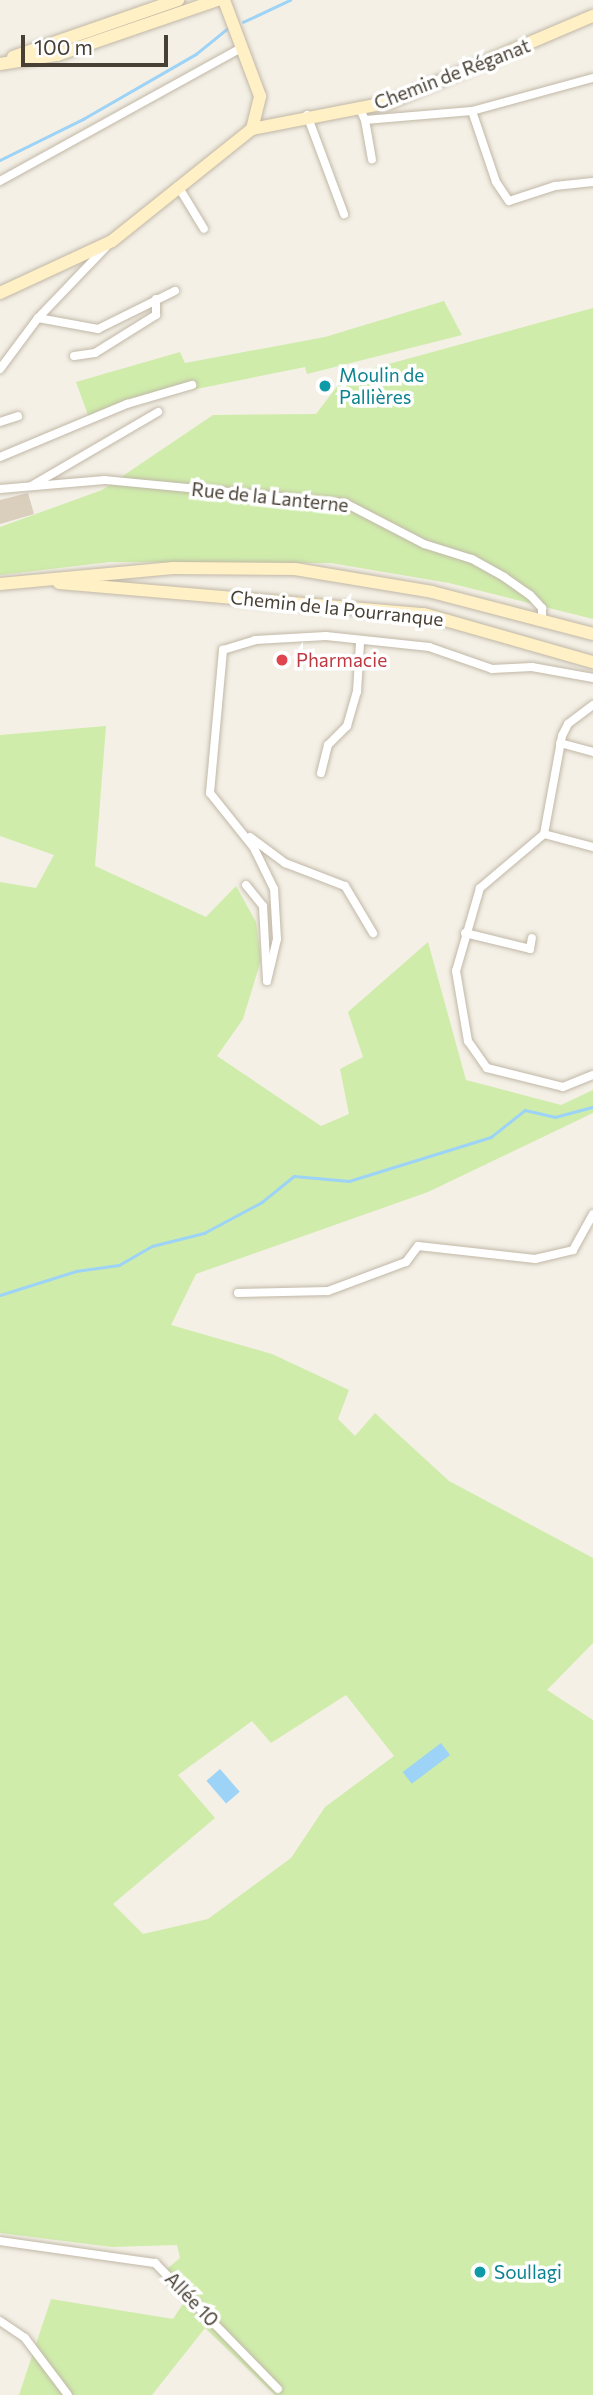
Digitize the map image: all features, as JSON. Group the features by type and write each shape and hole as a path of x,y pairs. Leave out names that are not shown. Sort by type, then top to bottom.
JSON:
{"street":[{"path":"0,63 178,0"},
{"path":"0,63 57,55 218,0"},
{"path":"0,369 38,318 112,241 252,129 260,96 224,0"},
{"name":"Chemin de Réganat","path":"252,129 306,115 363,115 452,79 593,16"},
{"path":"0,181 243,47"},
{"path":"372,159 363,115 472,111 593,78"},
{"path":"472,111 496,182 509,201 555,186 593,182"},
{"path":"306,115 344,214"},
{"path":"178,187 204,229"},
{"path":"0,293 112,241"},
{"path":"38,318 98,329 175,291"},
{"path":"74,356 95,352 156,315 156,299"},
{"path":"0,457 127,404 192,385"},
{"path":"33,485 158,412"},
{"path":"0,422 18,416"},
{"name":"Rue de la Lanterne","path":"0,489 105,480 345,503 424,544 472,559 505,577 530,595 542,608 542,620"},
{"path":"0,584 140,571 295,569 432,592 593,634"},
{"path":"140,571 160,590"},
{"name":"Chemin de la Pourranque","path":"24,581 160,590 424,614 593,662"},
{"path":"373,933 345,886 285,863 242,831 217,808 210,793 223,650 288,636 429,647 492,669 531,667 593,678"},
{"path":"321,773 328,745 347,726 357,692 360,643"},
{"path":"593,705 568,724 560,743 544,834 481,888 465,933 456,971 475,1057 502,1074 547,1086 564,1087 593,1075"},
{"path":"560,743 593,752"},
{"path":"242,831 270,876 277,900 277,939 267,981 263,906 246,885"},
{"path":"544,834 593,847"},
{"path":"465,933 530,949 532,937"},
{"path":"238,1293 328,1291 407,1262 418,1246 535,1259 573,1250 593,1214"},
{"name":"Allée 10","path":"0,2241 155,2263 278,2389"},
{"path":"0,2321 24,2338 68,2395"}],"green space":[{"path":"444,301 462,335 307,374 305,367 137,401 134,397 89,418 76,382 180,352 185,363 325,337"},
{"path":"593,308 593,619 449,583 331,563 110,562 0,575 0,527 102,490 213,415 316,414 345,376"},
{"path":"106,726 95,866 206,917 236,886 256,922 261,960 243,1019 217,1056 321,1126 349,1114 340,1069 363,1057 348,1012 428,942 466,1080 561,1105 593,1090 593,1113 428,1192 196,1274 171,1325 272,1354 349,1390 338,1419 355,1436 375,1413 449,1481 593,1558 593,1643 547,1690 593,1720 593,2395 275,2395 205,2328 152,2395 19,2395 51,2299 173,2319 184,2302 161,2274 180,2258 177,2245 112,2247 0,2233 0,882 36,888 54,855 0,836 0,735","holes":["346,1695 394,1756 325,1807 291,1858 208,1919 143,1934 113,1904 215,1818 178,1775 252,1721 271,1743"]}],"water":[{"path":"441,1743 450,1755 412,1784 403,1772"},
{"path":"220,1769 240,1792 226,1803 206,1781"}],"building":[{"path":"28,493 34,514 0,524 0,500"}],"waterway":[{"path":"243,22 290,0"},
{"path":"0,160 83,119 196,54 227,29"},
{"path":"0,1295 76,1271 119,1265 152,1246 204,1233 262,1202 294,1176 349,1181 491,1137 525,1110 555,1117 593,1107"}],"place":[{"name":"Moulin de Pallières","path":"325,386"},
{"name":"Pharmacie","path":"282,660"},
{"name":"Soullagi","path":"480,2272"}]}
